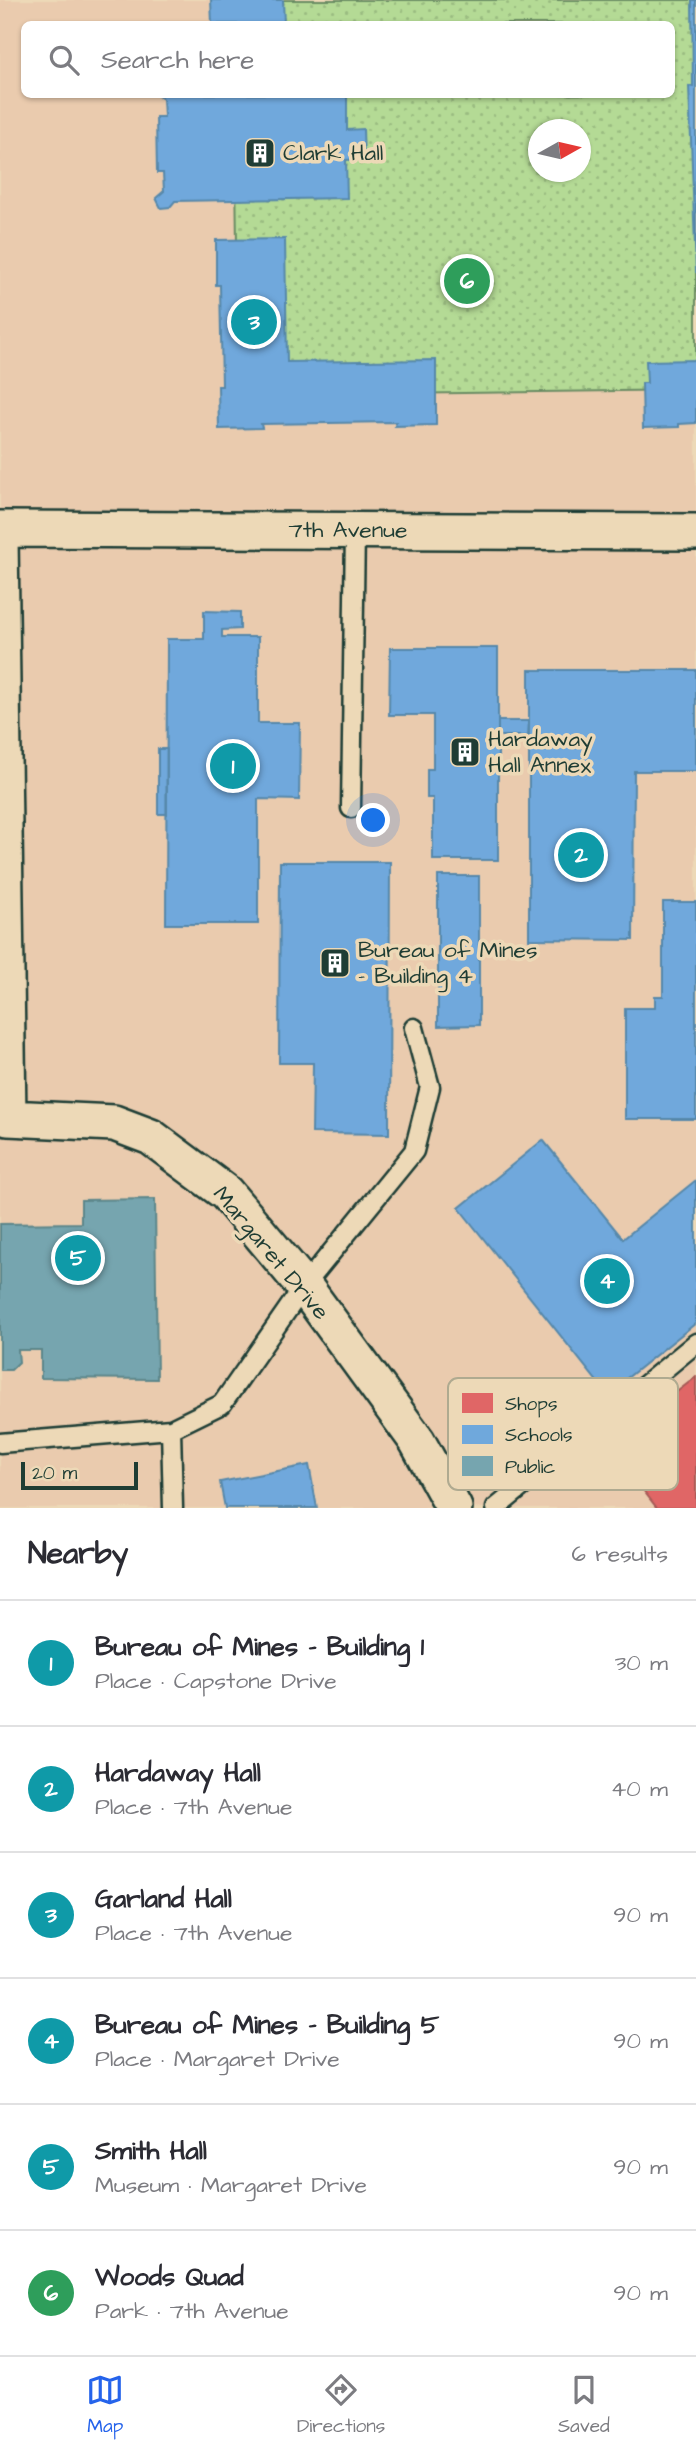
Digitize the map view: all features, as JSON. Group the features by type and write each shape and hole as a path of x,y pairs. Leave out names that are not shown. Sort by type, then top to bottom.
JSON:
{"street":[{"name":"7th Avenue","path":"0,529 696,533"},
{"path":"0,538 4,1118"},
{"name":"Margaret Drive","path":"4,1118 114,1123 151,1137 226,1193 304,1286 417,1441 454,1508"}],"lane":[{"path":"351,808 355,530"},
{"path":"0,1443 171,1429 222,1404 304,1286 414,1151 430,1087 414,1028"},
{"path":"654,1378 696,1343"},
{"path":"171,1429 173,1508"},
{"path":"496,1508 518,1490"}],"shaded area":[{"path":"0,0 696,0 696,1508 0,1508"}],"green space":[{"path":"234,0 696,0 696,390 239,396 235,98 675,98 675,21 235,21"}],"building: Shops":[{"path":"696,1377 696,1508 657,1508 643,1490 678,1490 678,1391"}],"building: Schools":[{"path":"211,0 283,0 284,21 212,21"},
{"path":"692,0 696,0 696,273 689,86 693,87"},
{"name":"Clark Hall","path":"347,98 347,130 363,129 364,159 346,160 347,198 175,201 170,207 161,208 156,198 164,191 163,173 157,173 156,117 164,117 163,99"},
{"path":"285,239 287,362 436,360 436,425 395,426 396,422 261,424 262,428 219,429 218,386 222,386 220,285 216,285 216,240"},
{"path":"696,360 696,423 679,424 679,427 643,428 642,383 647,383 646,361"},
{"path":"204,611 240,612 240,629 222,630 222,637 258,637 258,723 300,723 299,800 258,799 258,924 166,924 167,639 204,639"},
{"name":"Hardaway Hall Annex","path":"390,648 498,648 498,860 433,860 433,798 427,798 427,769 433,769 433,715 389,715"},
{"path":"529,670 696,670 696,771 634,771 633,940 529,939"},
{"path":"498,721 529,721 528,736 498,736"},
{"path":"158,749 167,749 167,814 158,814"},
{"name":"Bureau of Mines - Building 4","path":"280,862 390,862 389,1134 312,1133 313,1063 279,1063"},
{"path":"438,876 479,876 479,1025 438,1026"},
{"path":"663,902 696,902 696,1119 625,1119 625,1008 655,1008 655,996 663,996"},
{"path":"543,1140 623,1239 696,1180 696,1323 627,1378 594,1378 459,1208"},
{"path":"309,1465 317,1508 225,1508 220,1482"}],"building: Public":[{"path":"155,1199 157,1379 41,1378 41,1350 18,1350 19,1362 11,1370 0,1370 0,1224 81,1223 81,1200"}],"place":[{"name":"Clark Hall","path":"260,153"},
{"name":"Woods Quad","path":"467,281"},
{"name":"Garland Hall","path":"254,322"},
{"name":"Hardaway Hall Annex","path":"465,752"},
{"name":"Bureau of Mines - Building 1","path":"233,766"},
{"name":"Hardaway Hall","path":"581,855"},
{"name":"Bureau of Mines - Building 4","path":"335,963"},
{"name":"Smith Hall","path":"78,1258"},
{"name":"Bureau of Mines - Building 5","path":"607,1281"}]}
